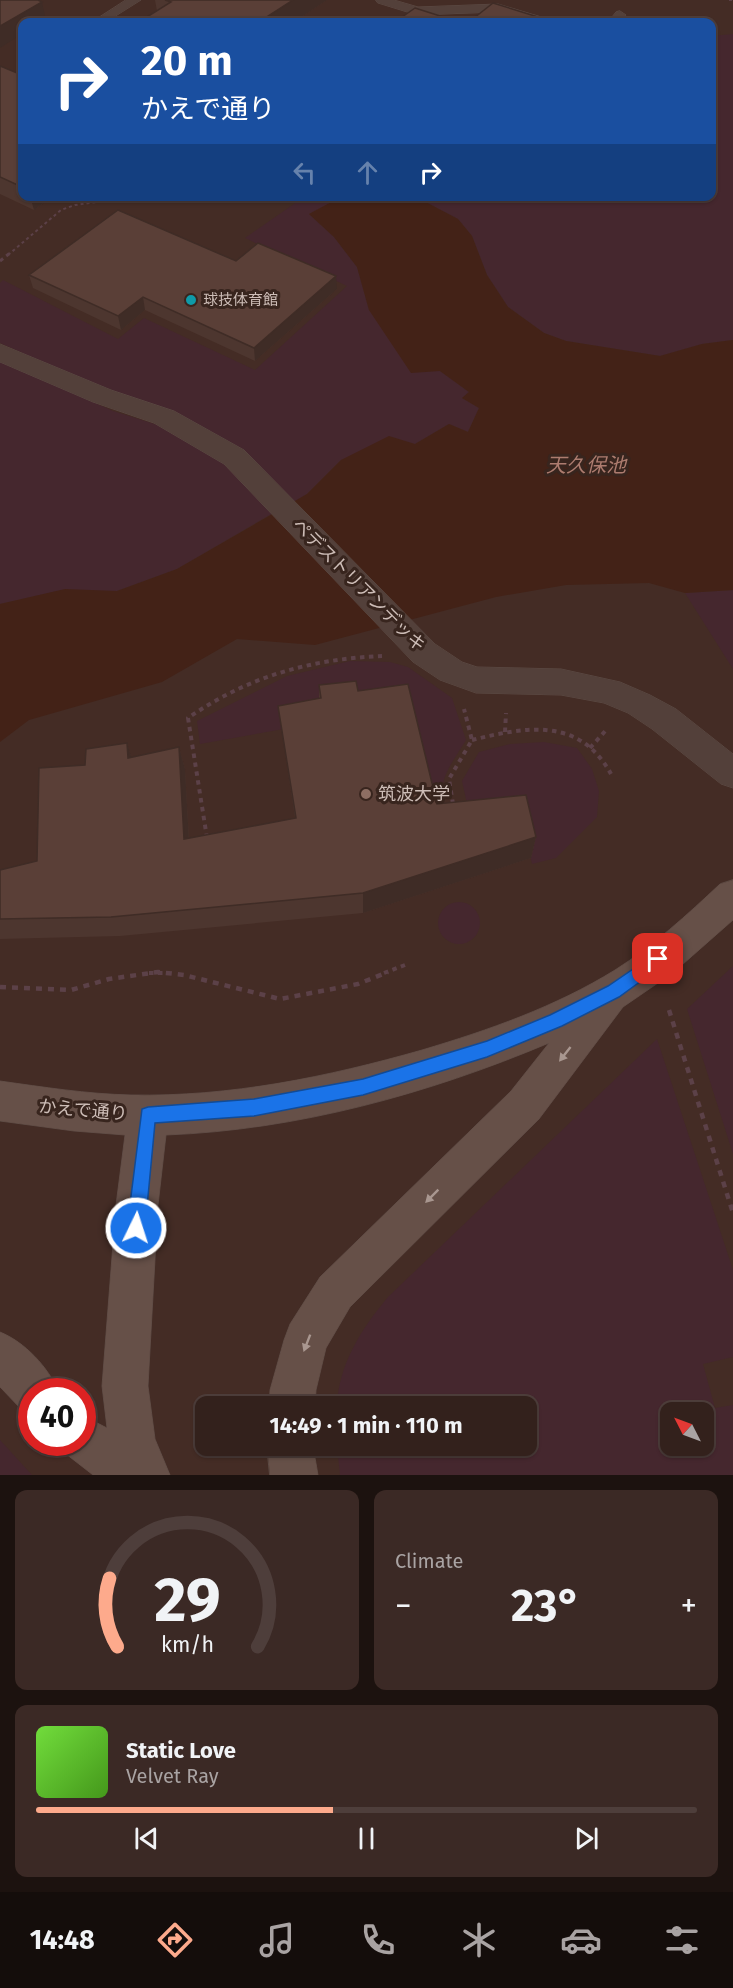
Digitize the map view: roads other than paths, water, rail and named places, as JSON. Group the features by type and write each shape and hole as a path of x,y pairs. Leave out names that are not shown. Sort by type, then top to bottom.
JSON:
{"street":[{"name":"ペデストリアンデッキ","path":"0,352 102,396 164,417 234,457 424,653 451,671 476,680 561,682 609,691 639,704 664,719 733,774"},
{"path":"293,1396 306,1340 335,1292 525,1105 614,992 701,926 733,896"},
{"name":"かえで通り","path":"0,1101 45,1108 148,1115 254,1108 363,1087 487,1049 614,992"},
{"path":"146,1475 132,1439 125,1386 137,1205 148,1115"},
{"path":"0,1354 23,1378"},
{"path":"96,1448 132,1475"},
{"path":"291,1456 294,1475"}],"lane":[{"path":"105,18 135,0"},
{"path":"382,0 417,11 498,8 531,18"}],"water":[{"name":"天久保池","path":"333,201 424,201 458,219 472,236 487,275 508,307 544,333 566,341 660,356 702,344 733,340 733,590 685,593 649,583 566,585 496,597 315,645 237,639 162,682 29,720 0,742 0,604 65,589 117,591 177,569 307,494 341,460 389,436 415,444 449,424 468,432 479,408 462,398 469,392 440,371 411,373 369,310 357,267 334,237 309,214"}],"place":[{"name":"球技体育館","path":"191,300"},
{"name":"筑波大学","path":"366,794"}]}
